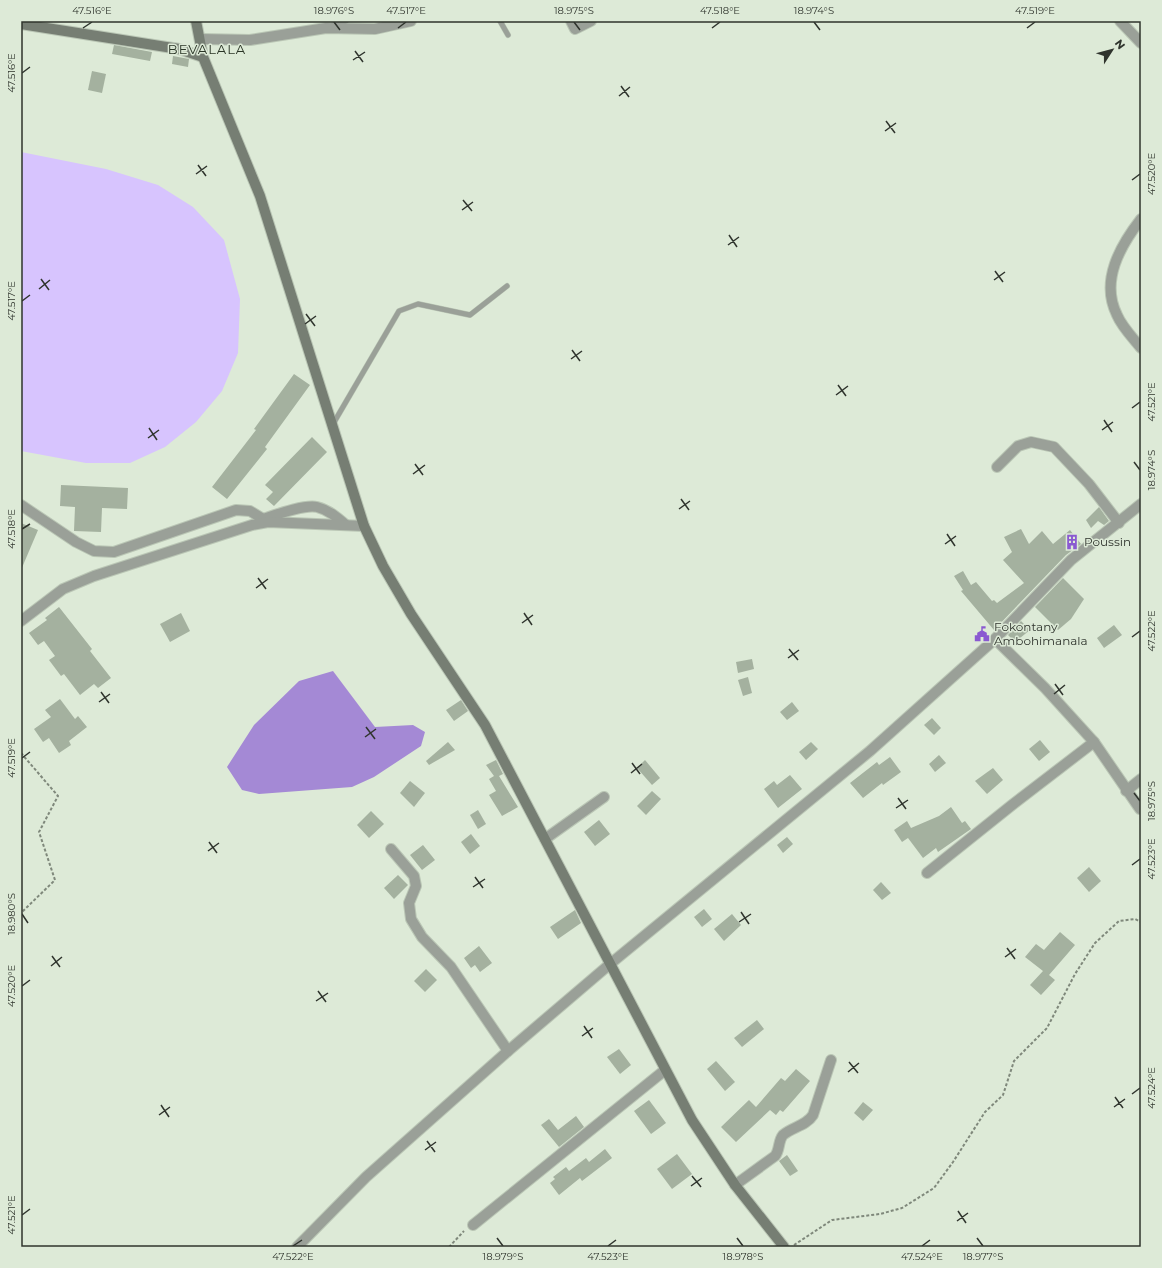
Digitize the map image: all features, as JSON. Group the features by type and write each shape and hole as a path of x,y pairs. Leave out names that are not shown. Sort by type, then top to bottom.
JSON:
{"street":[{"path":"196,21 201,39 203,57 260,196 364,526 383,566 411,614 485,725 692,1120 735,1185 784,1247"},
{"path":"201,39 250,40 326,28 376,29 411,21"},
{"path":"571,21 575,29 590,21"},
{"path":"1120,21 1141,43"},
{"path":"21,24 179,49 203,57"},
{"path":"1141,219 1131,231 1114,262 1110,288 1117,315 1141,348"},
{"path":"997,467 1018,446 1031,442 1054,446 1089,484 1119,523"},
{"path":"298,1247 366,1177 508,1051 610,964 870,751 995,639 1071,560 1141,504"},
{"path":"21,505 76,542 94,551 114,552 236,510 250,510 266,520 364,526"},
{"path":"21,620 63,589 94,576 298,509 316,507 333,513 346,525"},
{"path":"995,639 1045,688 1094,742 1126,791 1140,809"},
{"path":"927,873 1094,742"},
{"path":"1126,791 1141,779"},
{"path":"546,839 604,797"},
{"path":"390,849 414,876 416,886 409,903 411,919 422,937 451,967 508,1051"},
{"path":"735,1185 779,1152 781,1140 784,1135 809,1121 813,1115 831,1060"},
{"path":"473,1225 665,1070"}],"lane":[{"path":"326,28 346,21"},
{"path":"500,21 508,35"},
{"path":"332,425 399,311 418,304 470,315 507,286"}],"path":[{"path":"21,753 58,796 39,832 54,880 21,913"},
{"path":"792,1247 832,1220 880,1214 902,1208 934,1188 953,1162 985,1112 1003,1095 1014,1061 1046,1028 1075,974 1094,943 1119,921 1134,919 1141,922"},
{"path":"449,1247 467,1228 473,1225"}],"shaded area":[{"path":"21,152 106,169 158,185 193,207 224,240 240,299 238,353 222,391 196,422 165,447 130,463 86,463 21,451"},
{"path":"333,671 375,727 413,725 425,732 421,746 374,777 352,787 259,794 242,790 227,767 254,725 299,681"}],"building":[{"path":"114,45 152,52 150,61 112,54"},
{"path":"173,56 189,59 188,67 172,64"},
{"path":"92,71 106,74 102,93 88,90"},
{"path":"294,374 310,385 265,447 267,449 227,499 212,487 256,430 254,429"},
{"path":"312,437 327,452 274,506 266,499 273,492 265,485"},
{"path":"61,485 128,488 127,509 102,508 101,532 74,531 75,507 60,506"},
{"path":"1099,507 1109,521 1104,525 1098,521 1091,528 1086,520"},
{"path":"21,523 38,530 21,570"},
{"path":"1021,529 1029,544 1042,531 1053,544 1070,530 1081,544 1066,555 994,630 961,591 963,590 954,576 963,571 971,585 976,582 992,601 994,600 997,603 1024,583 1003,560 1012,552 1004,537"},
{"path":"1063,578 1084,599 1071,619 1058,630 1035,607"},
{"path":"59,607 92,649 90,651 111,678 98,688 94,684 80,695 64,674 61,676 49,660 55,656 44,641 38,645 29,633 47,620 45,618"},
{"path":"181,613 190,631 170,642 160,624"},
{"path":"1021,621 1030,630 1015,642 1008,635"},
{"path":"1114,625 1122,635 1104,648 1097,638"},
{"path":"752,659 754,669 738,673 736,662"},
{"path":"748,677 752,693 743,696 738,680"},
{"path":"60,699 75,719 78,716 87,727 69,741 71,745 59,753 49,738 43,742 34,729 51,717 45,710"},
{"path":"461,700 468,711 454,721 446,710"},
{"path":"792,702 799,711 787,720 780,712"},
{"path":"932,718 941,728 934,735 924,725"},
{"path":"1040,740 1050,752 1039,761 1029,749"},
{"path":"448,742 455,750 429,765 426,761"},
{"path":"811,742 818,749 806,760 799,752"},
{"path":"939,755 946,763 935,772 929,764"},
{"path":"890,757 901,772 883,785 882,783 863,798 850,783 877,762 879,765"},
{"path":"496,760 503,774 499,776 518,807 502,816 489,795 496,791 489,779 494,776 486,765"},
{"path":"645,760 660,778 652,785 637,768"},
{"path":"993,768 1003,780 987,794 975,781"},
{"path":"790,775 802,789 778,808 764,789 774,781 777,785"},
{"path":"410,781 425,793 414,807 400,793"},
{"path":"652,791 661,799 646,815 637,806"},
{"path":"951,807 962,823 965,821 971,829 938,852 936,848 923,858 908,838 902,842 894,830 907,821 911,828 939,816"},
{"path":"478,810 486,824 478,829 470,815"},
{"path":"371,811 384,824 369,838 357,825"},
{"path":"599,820 610,834 595,846 584,832"},
{"path":"471,834 480,846 470,854 461,842"},
{"path":"787,837 793,844 783,853 777,845"},
{"path":"423,845 435,860 422,870 410,855"},
{"path":"1089,867 1101,881 1089,892 1077,878"},
{"path":"398,875 408,885 394,899 384,888"},
{"path":"881,882 891,893 882,900 873,890"},
{"path":"704,909 712,919 702,927 694,917"},
{"path":"575,910 581,923 558,939 550,927"},
{"path":"732,914 741,925 724,941 714,929"},
{"path":"1060,932 1075,945 1049,975 1055,980 1041,995 1030,985 1043,971 1025,957 1036,944 1044,950"},
{"path":"479,946 492,963 480,972 475,965 471,968 464,958"},
{"path":"426,969 437,980 425,992 414,981"},
{"path":"757,1020 764,1029 742,1047 734,1038"},
{"path":"619,1049 631,1065 620,1074 607,1057"},
{"path":"716,1061 735,1082 725,1091 707,1069"},
{"path":"796,1069 810,1081 783,1112 780,1110 776,1115 770,1110 736,1142 721,1127 749,1100 756,1107 781,1078 785,1081"},
{"path":"649,1100 666,1123 651,1134 634,1111"},
{"path":"863,1102 873,1110 863,1121 854,1113"},
{"path":"576,1116 584,1127 559,1147 541,1125 549,1119 558,1130"},
{"path":"605,1149 612,1158 582,1181 580,1178 559,1195 550,1183 555,1179 553,1177 566,1167 569,1171 586,1158 589,1162"},
{"path":"677,1154 692,1174 672,1189 657,1169"},
{"path":"787,1155 798,1171 790,1176 779,1161"}],"place":[{"name":"Poussin","path":"1072,542"},
{"name":"Fokontany Ambohimanala","path":"982,634"}],"district":[{"name":"BEVALALA","path":"207,49"}]}
